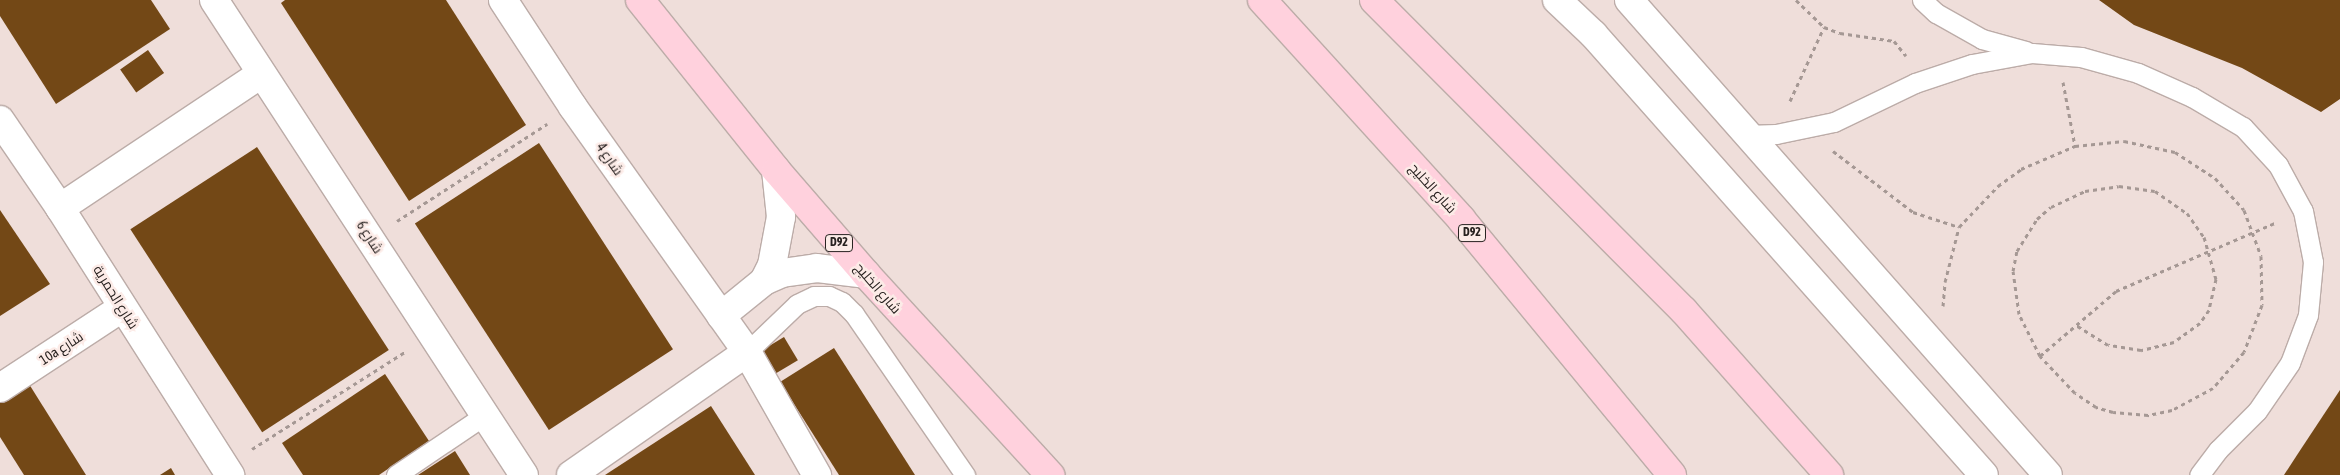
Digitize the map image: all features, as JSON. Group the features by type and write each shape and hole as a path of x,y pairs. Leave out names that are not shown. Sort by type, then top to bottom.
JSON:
{"main road":[{"name":"شارع الخليج","path":"640,0 776,170 866,274 1050,475"},
{"name":"شارع الخليج","path":"1262,0 1461,219 1672,475"},
{"path":"1374,0 1684,312 1829,475"}],"street":[{"name":"شارع 6","path":"214,0 524,475"},
{"name":"شارع 4","path":"503,0 573,107 746,352 817,475"},
{"path":"1557,0 1593,34 1984,475"},
{"path":"1629,0 1746,135 2048,475"},
{"path":"60,208 261,74"},
{"name":"شارع الحمرية","path":"0,120 60,208 122,308 228,471"},
{"path":"764,281 776,251 781,218 776,170"},
{"path":"721,316 764,281 782,273 817,268 866,274"},
{"name":"10a شارع","path":"0,388 122,308"},
{"path":"571,475 746,352"}],"lane":[{"path":"1922,0 1936,13 1982,39 2032,52 2081,57 2138,73 2192,97 2243,127 2278,166 2302,212 2313,262 2308,314 2290,364 2257,411 2218,450 2199,475"},
{"path":"1746,135 1776,134 1805,130 1834,122 1915,83 1972,64 2032,52"},
{"path":"746,352 797,304 814,296 829,296 842,302 854,314 965,475"},
{"path":"396,475 485,415"}],"path":[{"path":"1796,0 1824,27 1840,33 1894,41 1906,54 1915,83"},
{"path":"1776,134 1824,27"},
{"path":"2058,55 2075,146"},
{"path":"370,238 573,107"},
{"path":"1805,130 1913,212 1959,227"},
{"path":"1943,310 1944,282 1959,227 1998,186 2021,168 2075,146 2124,141 2150,144 2175,152 2214,178 2244,210 2254,232 2264,281 2262,305 2255,329 2229,372 2213,388 2193,402 2148,415 2113,412 2096,407 2075,393 2040,356 2019,314 2013,271 2025,234 2051,207 2085,191 2102,188 2128,186 2155,191 2187,213 2210,250 2216,280 2210,310 2200,323 2174,342 2150,349 2124,350 2093,338 2076,325"},
{"path":"2040,356 2116,291 2302,212"},
{"path":"228,471 433,334"}],"building":[{"path":"0,0 151,0 170,29 56,104 0,16"},
{"path":"285,0 446,0 526,125 409,201 281,3"},
{"path":"2099,0 2340,0 2340,99 2321,112 2242,68 2134,25"},
{"path":"148,50 164,73 136,92 120,70"},
{"path":"539,143 673,349 549,430 415,224"},
{"path":"257,147 389,350 262,432 130,229"},
{"path":"0,210 50,284 0,316"},
{"path":"784,337 798,360 775,374 761,351"},
{"path":"834,348 915,475 839,475 780,382"},
{"path":"385,374 429,441 379,475 303,475 282,443"},
{"path":"29,384 86,475 24,475 0,437 0,402"},
{"path":"2340,390 2340,475 2284,475 2299,452"},
{"path":"711,406 755,475 605,475"},
{"path":"455,451 470,475 418,475"},
{"path":"171,468 175,475 160,475"}]}
